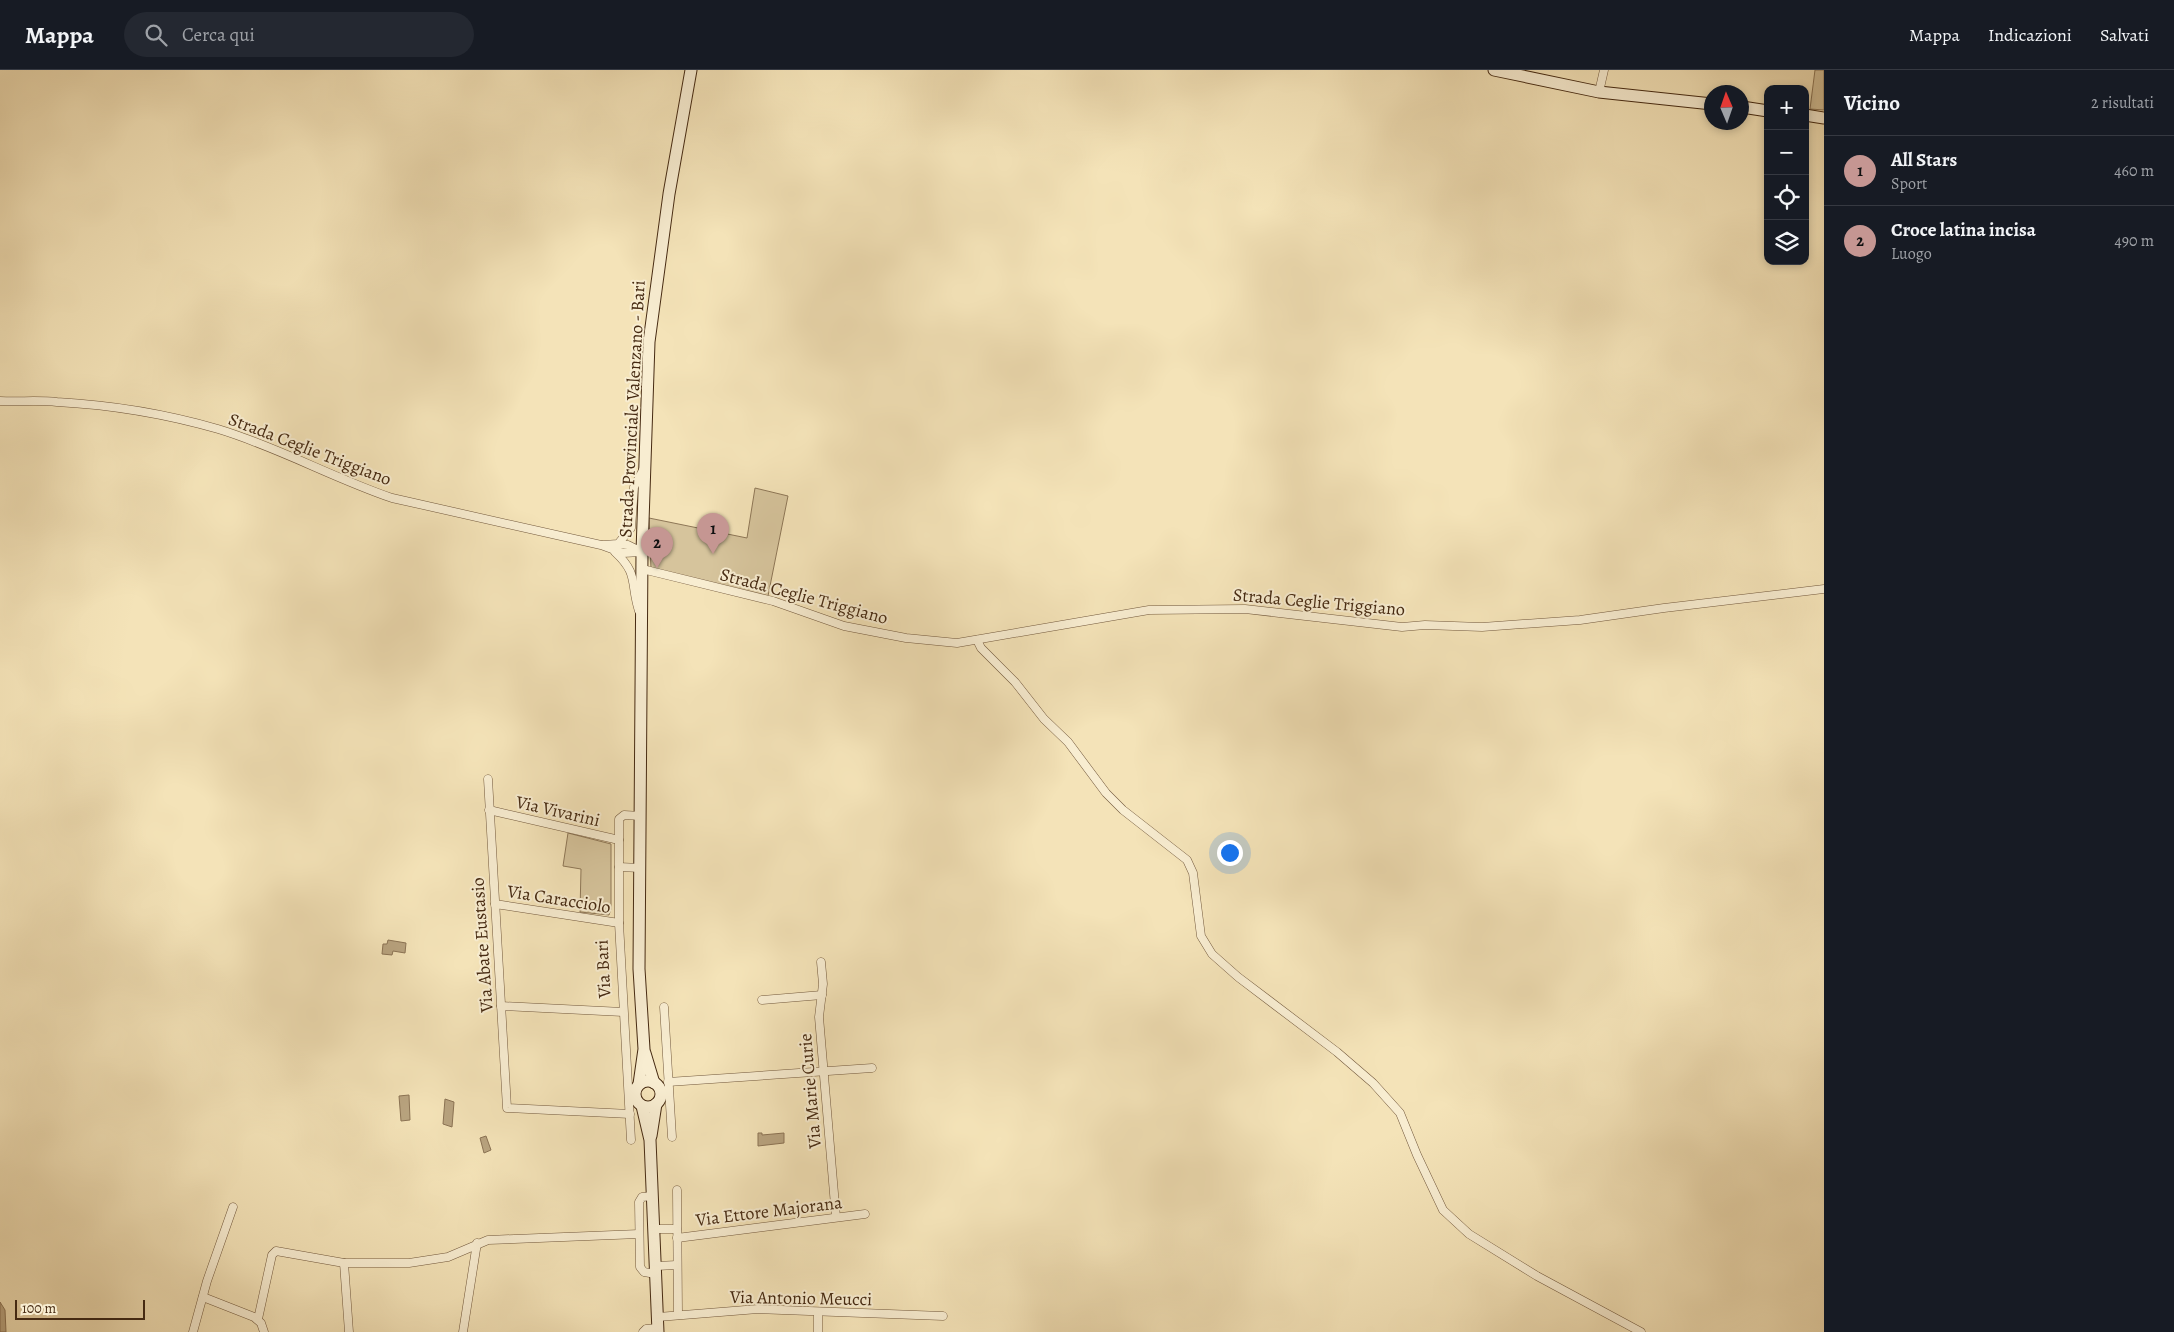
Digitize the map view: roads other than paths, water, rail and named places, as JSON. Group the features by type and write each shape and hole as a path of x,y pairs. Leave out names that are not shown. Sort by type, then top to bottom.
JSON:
{"main road":[{"name":"Strada Provinciale Valenzano - Bari","path":"641,722 642,552 650,342 657,272 691,70"},
{"path":"1494,70 1599,92 1704,103"},
{"path":"1749,108 1764,110"},
{"path":"1809,116 1824,118"},
{"name":"Via Bari","path":"641,722 639,969 644,1049 639,1084 632,1096 642,1106 650,1140 658,1326"},
{"name":"Via Bari","path":"644,1049 660,1093 650,1140"},
{"path":"639,1084 647,1081 660,1093 649,1107 642,1106"}],"street":[{"path":"1599,92 1604,70"},
{"name":"Strada Ceglie Triggiano","path":"2,401 113,406 168,416 251,441 360,487 392,498 616,547 628,554 642,552"},
{"path":"643,623 635,600 633,575 616,547 631,528 634,487 644,468"},
{"name":"Strada Ceglie Triggiano","path":"642,569 773,601 844,626 957,643 1150,610 1245,609 1388,626 1482,627 1580,620 1664,608 1824,590"},
{"path":"978,640 981,648 1015,682 1044,719 1068,742 1106,793 1123,810 1187,860 1193,873 1201,936 1212,954 1238,977 1337,1052 1373,1083 1400,1113 1417,1155 1444,1210 1469,1234 1537,1276 1641,1332"},
{"name":"Via Abate Eustasio","path":"488,779 507,1108 630,1114"},
{"name":"Via Vivarini","path":"489,810 619,840"},
{"name":"Via Bari","path":"631,1140 630,1114 632,1096 623,1012 619,923 619,840 620,816 641,816"},
{"path":"619,868 641,868"},
{"name":"Via Caracciolo","path":"495,904 619,923"},
{"name":"Via Marie Curie","path":"821,962 822,995 819,1017 836,1217"},
{"path":"762,1000 822,995"},
{"path":"501,1006 623,1012"},
{"name":"Via Bari","path":"664,1007 668,1082 660,1093 672,1138"},
{"path":"668,1082 872,1068"},
{"path":"677,1190 678,1315"},
{"path":"653,1196 642,1197 639,1200 640,1267 644,1272 677,1265"},
{"path":"193,1332 233,1207"},
{"name":"Via Ettore Majorana","path":"677,1238 865,1214"},
{"path":"655,1230 677,1229"},
{"path":"258,1319 274,1252 278,1251 344,1264 369,1265 427,1261 448,1257 477,1244 496,1239 639,1234"},
{"path":"463,1332 477,1244"},
{"path":"344,1264 349,1332"},
{"path":"203,1297 258,1319 263,1326 264,1332"},
{"name":"Via Antonio Meucci","path":"658,1326 678,1315 758,1310 943,1316"},
{"path":"818,1312 818,1332"},
{"path":"643,1332 646,1329 658,1326"}],"place":[{"name":"All Stars","path":"713,554"},
{"name":"Croce latina incisa","path":"657,568"}]}
